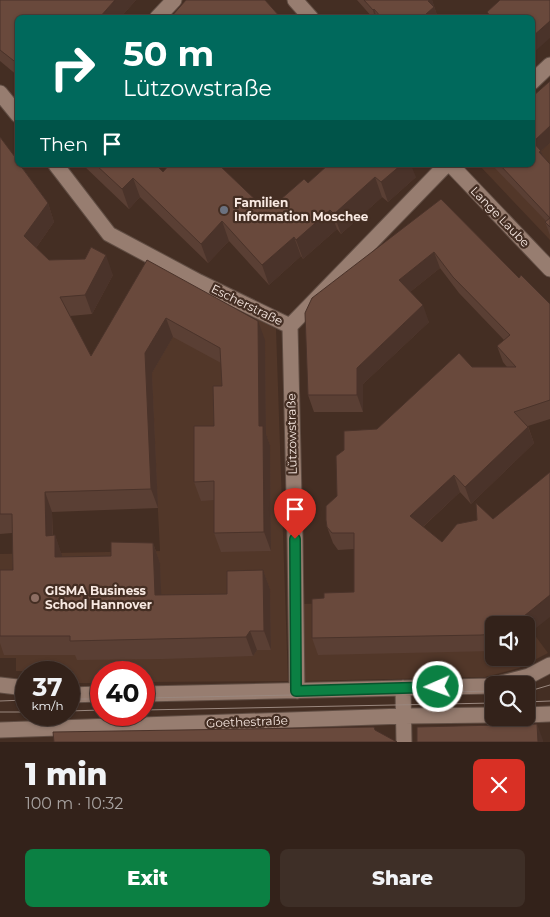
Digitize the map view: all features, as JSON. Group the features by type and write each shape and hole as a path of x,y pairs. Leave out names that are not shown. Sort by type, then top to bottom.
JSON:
{"street":[{"path":"160,15 174,0"},
{"path":"294,0 308,15"},
{"path":"535,79 550,65"},
{"path":"0,93 15,111"},
{"name":"Escherstraße","path":"58,167 109,234 199,282 290,326 444,167"},
{"name":"Lange Laube","path":"453,167 550,269"},
{"name":"Lützowstraße","path":"290,326 296,691"},
{"path":"155,694 490,686 529,676 550,665"},
{"path":"403,688 404,742"},
{"path":"535,715 550,714"},
{"name":"Goethestraße","path":"4,730 45,735 404,716 485,716"}],"shaded area":[{"path":"550,84 550,240 481,167 535,167 535,152"},
{"path":"161,267 276,329 288,681 155,682 155,661 90,661 90,683 80,683 80,661 16,661 16,658 0,658 0,554 160,551 151,373"},
{"path":"499,587 521,616 485,616 485,666 523,666 485,677 301,681 299,604 486,600"},
{"path":"535,635 548,653 535,660"}],"building":[{"path":"0,0 115,0 102,15 15,15 15,62 0,50"},
{"path":"186,0 265,0 278,15 173,15"},
{"path":"364,0 430,0 428,1 434,7 427,15 379,15"},
{"path":"500,0 550,0 550,21 535,34 535,15 490,15 487,12"},
{"path":"550,81 550,126 535,140 535,94"},
{"path":"0,137 15,157 15,167 21,167 48,203 24,236 49,260 85,259 91,247 106,255 85,295 60,297 91,356 147,260 258,321 259,426 263,426 264,532 214,533 214,481 194,482 194,426 214,426 213,386 222,386 220,348 166,318 145,353 151,489 45,492 46,536 55,535 55,557 111,556 111,542 153,543 155,595 227,594 227,571 263,570 264,631 250,631 246,637 70,641 70,636 0,636 0,570 13,570 12,514 0,514"},
{"path":"535,144 541,151 539,152 550,164 550,218 502,167 535,167"},
{"path":"98,167 158,167 163,172 167,167 221,167 264,208 269,204 272,207 304,179 308,183 326,167 399,167 381,182 375,177 334,214 330,210 296,240 294,237 262,265 222,221 201,244 133,178 122,189"},
{"path":"441,199 519,278 521,275 550,304 550,400 514,412 528,427 465,487 454,475 410,516 442,542 457,524 477,520 476,503 493,519 550,472 550,595 524,616 485,616 485,635 312,638 312,599 324,598 324,593 354,592 354,533 332,533 327,527 326,520 326,506 337,496 336,456 344,450 344,431 377,429 459,353 472,367 516,367 497,346 510,335 453,277 434,252 399,280 423,305 357,368 357,395 308,395 305,313 312,298"},
{"path":"550,218 550,227 545,222"},
{"path":"537,724 538,742 417,742 417,727 535,726"},
{"path":"374,727 375,730 397,742 54,742 53,732"}],"tram line":[{"path":"535,689 550,685"},
{"path":"155,698 485,691"},
{"path":"80,699 90,699"},
{"path":"0,701 15,700"},
{"path":"535,702 550,701"},
{"path":"155,710 485,703"},
{"path":"80,711 90,710"},
{"path":"0,712 15,712"}],"place":[{"name":"Familien Information Moschee","path":"224,210"},
{"name":"GISMA Business School Hannover","path":"35,598"}],"route":[{"path":"295,539 296,691 438,687"}]}
